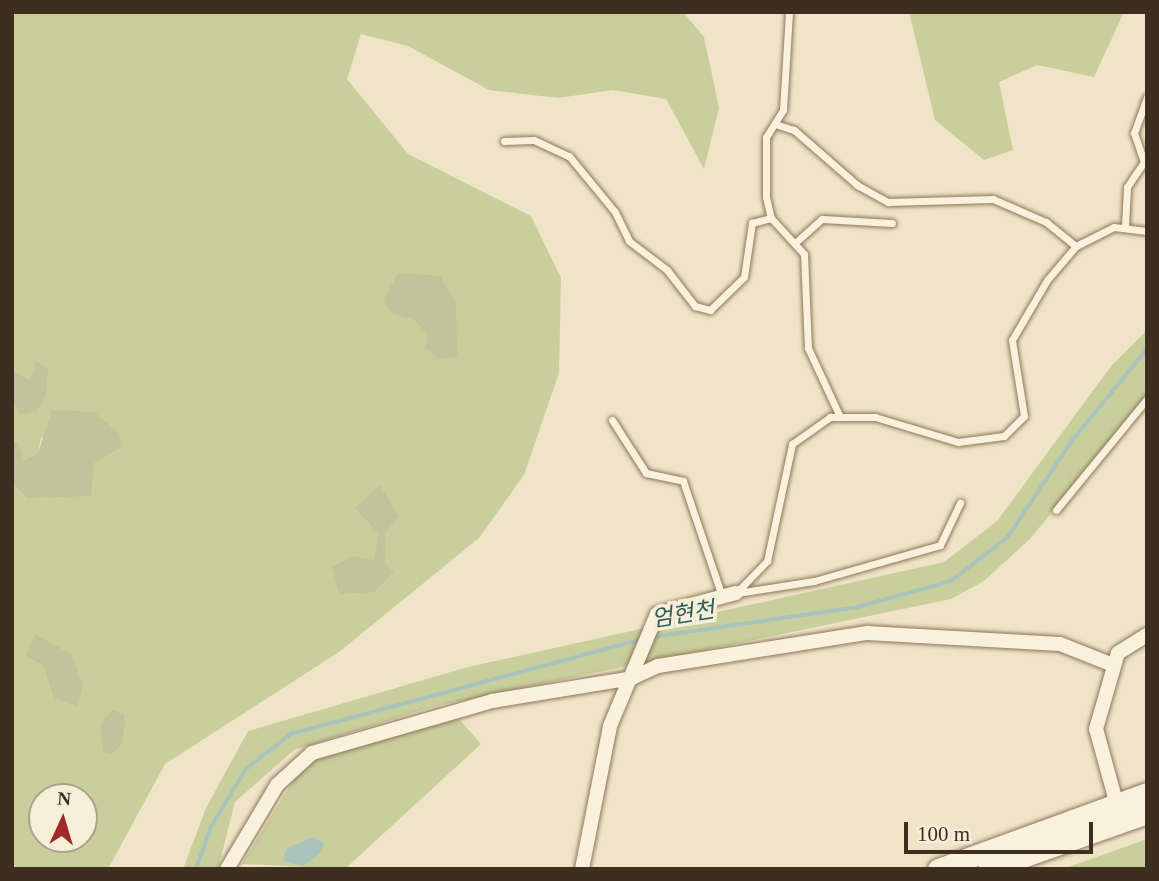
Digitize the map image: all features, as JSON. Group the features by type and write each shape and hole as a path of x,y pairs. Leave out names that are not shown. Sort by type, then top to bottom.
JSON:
{"main road":[{"path":"938,869 1147,793"},
{"path":"988,869 1147,813"}],"street":[{"path":"582,869 610,726 657,614 729,595"},
{"path":"227,869 276,785 312,753 492,701 632,678 658,666 867,633 1060,644 1113,665"},
{"path":"1117,805 1096,729 1118,653 1147,635"}],"lane":[{"path":"789,12 792,44 775,124 766,138 764,166 771,218 795,243 809,272 808,348 841,417"},
{"path":"1125,226 1127,187 1144,162 1135,133 1147,97"},
{"path":"775,124 794,130 857,185 888,202 993,199 1046,222 1076,246"},
{"path":"504,141 534,140 569,156 615,212 629,241 667,270 695,306 710,310 744,277 752,223 771,218"},
{"path":"795,243 822,219 892,223"},
{"path":"729,595 767,561 792,444 813,427 841,417 875,416 958,442 1004,436 1019,427 1023,404 1012,340 1046,280 1076,246 1125,226 1147,231"},
{"path":"1056,510 1147,400"},
{"path":"612,420 646,472 683,481 729,595"},
{"path":"729,595 804,583 928,550 951,532 960,503"}],"green space":[{"path":"12,12 683,12 704,37 719,108 704,169 666,99 613,90 558,98 489,90 408,46 361,34 347,79 408,154 531,216 561,278 559,373 524,475 479,538 339,652 165,764 108,869 12,869 12,483 26,498 123,447 41,438 38,453 24,462 19,442 12,441 12,401 20,415 30,382 12,370","holes":["42,665 78,706 54,698"]},
{"path":"909,12 1124,12 1094,77 1037,65 999,82 1013,150 984,160 935,120"},
{"path":"398,273 440,276 456,304 457,356 439,359 425,348 428,335 414,320 393,314 383,301"},
{"path":"1147,330 1147,395 1030,539 984,581 951,599 435,706 294,750 235,802 218,869 183,869 206,808 248,731 468,667 944,562 997,521 1112,365"},
{"path":"36,361 48,368 46,395 37,411 20,415 12,401 12,370 30,381"},
{"path":"52,410 94,412 119,433 123,447 94,463 91,496 26,498 12,483 12,441 19,442 24,461 38,453"},
{"path":"380,485 399,517 385,533 385,563 394,572 374,592 339,594 332,567 353,556 374,560 379,534 355,508"},
{"path":"35,634 71,654 83,684 78,707 54,698 42,665 26,655"},
{"path":"113,710 124,714 125,725 121,745 111,754 103,752 100,724"},
{"path":"459,719 481,744 345,869 242,864 295,778 321,756"},
{"path":"1147,839 1147,869 1063,869"}],"water":[{"path":"314,837 324,843 319,854 303,866 283,860 287,848"}],"waterway":[{"name":"엄현천","path":"653,637 858,607 951,581 1008,537 1071,442 1147,349"},
{"name":"엄현천","path":"196,869 211,827 246,769 291,734 642,639"}]}
